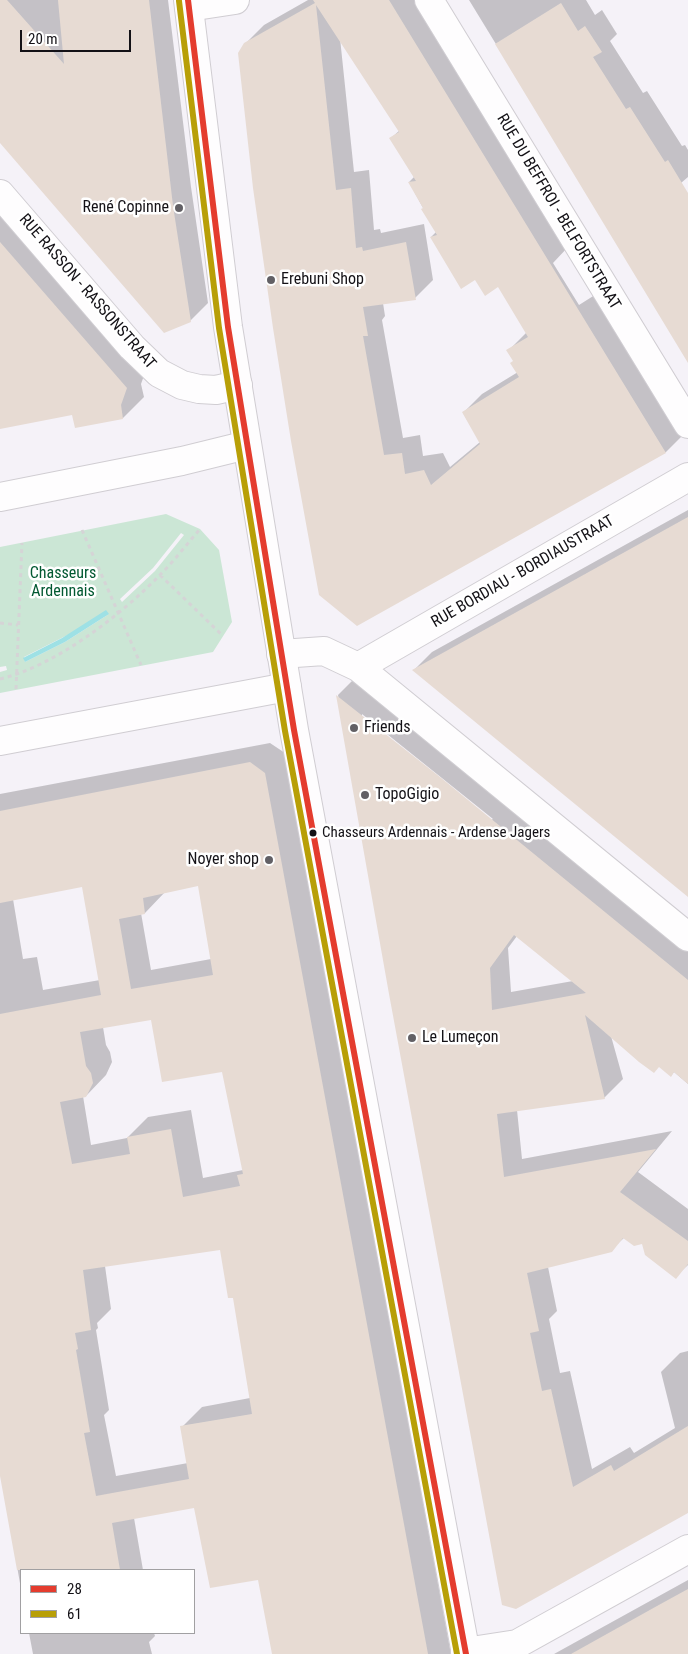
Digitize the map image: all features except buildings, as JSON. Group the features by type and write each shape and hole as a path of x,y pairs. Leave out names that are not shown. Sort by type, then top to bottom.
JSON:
{"street":[{"path":"234,0 188,4 228,327 281,654 465,1653 517,1644 688,1549"},
{"name":"RUE DU BEFFROI - BELFORTSTRAAT","path":"429,0 688,424"},
{"name":"RUE RASSON - RASSONSTRAAT","path":"0,194 132,346 158,373 182,385 200,389 216,390 238,385"},
{"path":"0,498 182,461 247,445"},
{"name":"RUE BORDIAU - BORDIAUSTRAAT","path":"358,667 688,477"},
{"path":"281,654 324,651 358,667 688,938"},
{"path":"0,742 287,687"}],"path":[{"path":"0,679 15,675 63,652 118,614 160,575 200,529"},
{"path":"82,530 141,665"},
{"path":"16,689 15,675 22,543"},
{"path":"160,575 223,636"},
{"path":"0,623 18,625"}],"green space":[{"name":"Chasseurs Ardennais","path":"166,514 200,529 219,550 232,622 213,652 0,693 0,672 7,670 6,666 0,667 0,547","holes":["181,533 184,535 155,571 122,602 120,599 153,568","109,614 65,642 25,662 24,657"]}],"water":[{"path":"106,610 109,614 65,642 25,662 23,658 62,638"}],"transit line":[{"name":"28","path":"188,0 228,327 294,730 466,1654"},
{"name":"61","path":"179,1 219,328 285,731 457,1654"}],"place":[{"name":"René Copinne","path":"179,208"},
{"name":"Erebuni Shop","path":"271,280"},
{"name":"Friends","path":"354,728"},
{"name":"TopoGigio","path":"365,795"},
{"name":"Chasseurs Ardennais - Ardense Jagers","path":"313,833"},
{"name":"Noyer shop","path":"269,860"},
{"name":"Le Lumeçon","path":"412,1038"}]}
